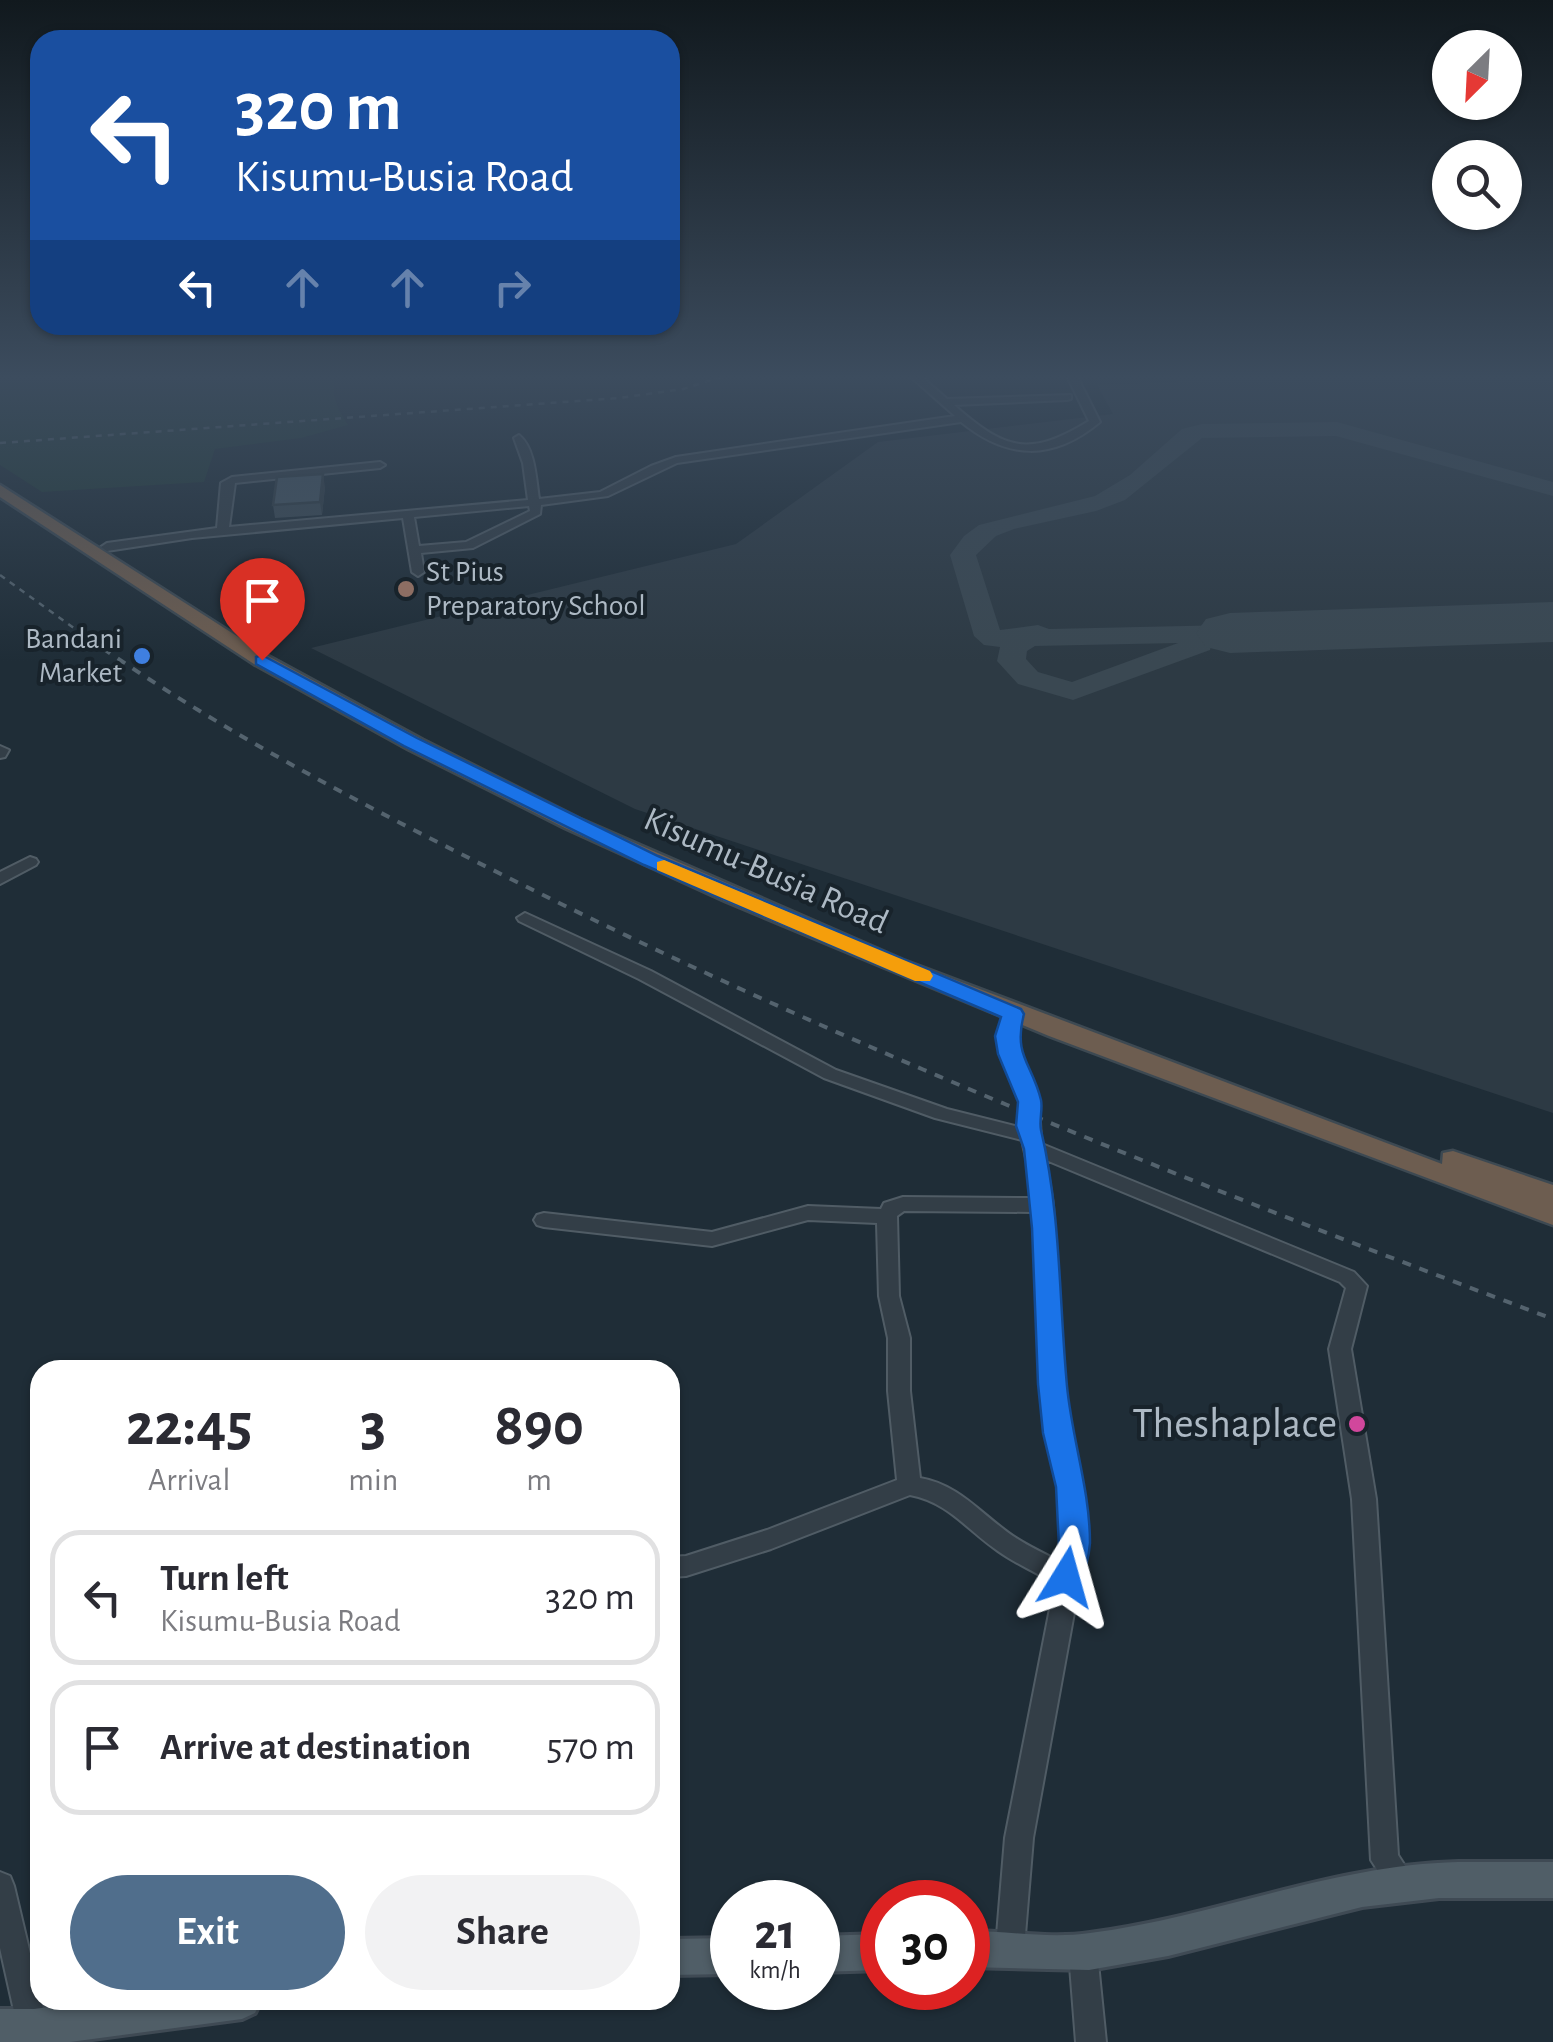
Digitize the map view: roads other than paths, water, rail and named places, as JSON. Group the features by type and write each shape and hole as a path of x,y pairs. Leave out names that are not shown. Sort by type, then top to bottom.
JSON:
{"highway":[{"name":"Kisumu-Busia Road","path":"0,479 235,630 364,703 511,778 756,892 1101,1035 1553,1196"},
{"name":"Kisumu-Busia Road","path":"0,490 194,620 411,742 651,860 1013,1014 1553,1215"}],"main road":[{"path":"990,1949 1084,1953 1170,1939 1326,1897 1402,1883 1553,1880"},
{"path":"680,1957 710,1956"},
{"path":"23,2033 176,2010"}],"street":[{"path":"223,532 227,483 318,471"},
{"path":"414,550 478,542 536,512 528,471"},
{"path":"107,547 223,532 535,504 617,492 646,471"},
{"path":"408,516 418,572"},
{"path":"0,879 30,862"},
{"path":"525,918 644,975 830,1074 1034,1142 1347,1277 1357,1286 1340,1349 1364,1500 1385,1860 1402,1883"},
{"path":"1010,1948 1019,1838 1074,1547 1071,1487 1052,1384 1043,1205 1028,1126 1030,1102 1009,1054 1006,1036 1013,1014"},
{"path":"909,1485 899,1390 899,1338 889,1296 890,1208 903,1204 1043,1205"},
{"path":"544,1220 712,1240 808,1212 887,1216"},
{"path":"680,1567 771,1539 909,1485 935,1490 958,1503 1006,1544 1066,1577"},
{"path":"0,1886 23,2033"},
{"path":"1084,1953 1091,2042"}],"railway":[{"path":"0,575 92,641"},
{"path":"88,638 303,771 652,948 1034,1116 1553,1319"}],"place":[{"name":"St Pius Preparatory School","path":"406,589"},
{"name":"Bandani Market","path":"142,656"},
{"name":"Theshaplace","path":"1357,1424"}]}
